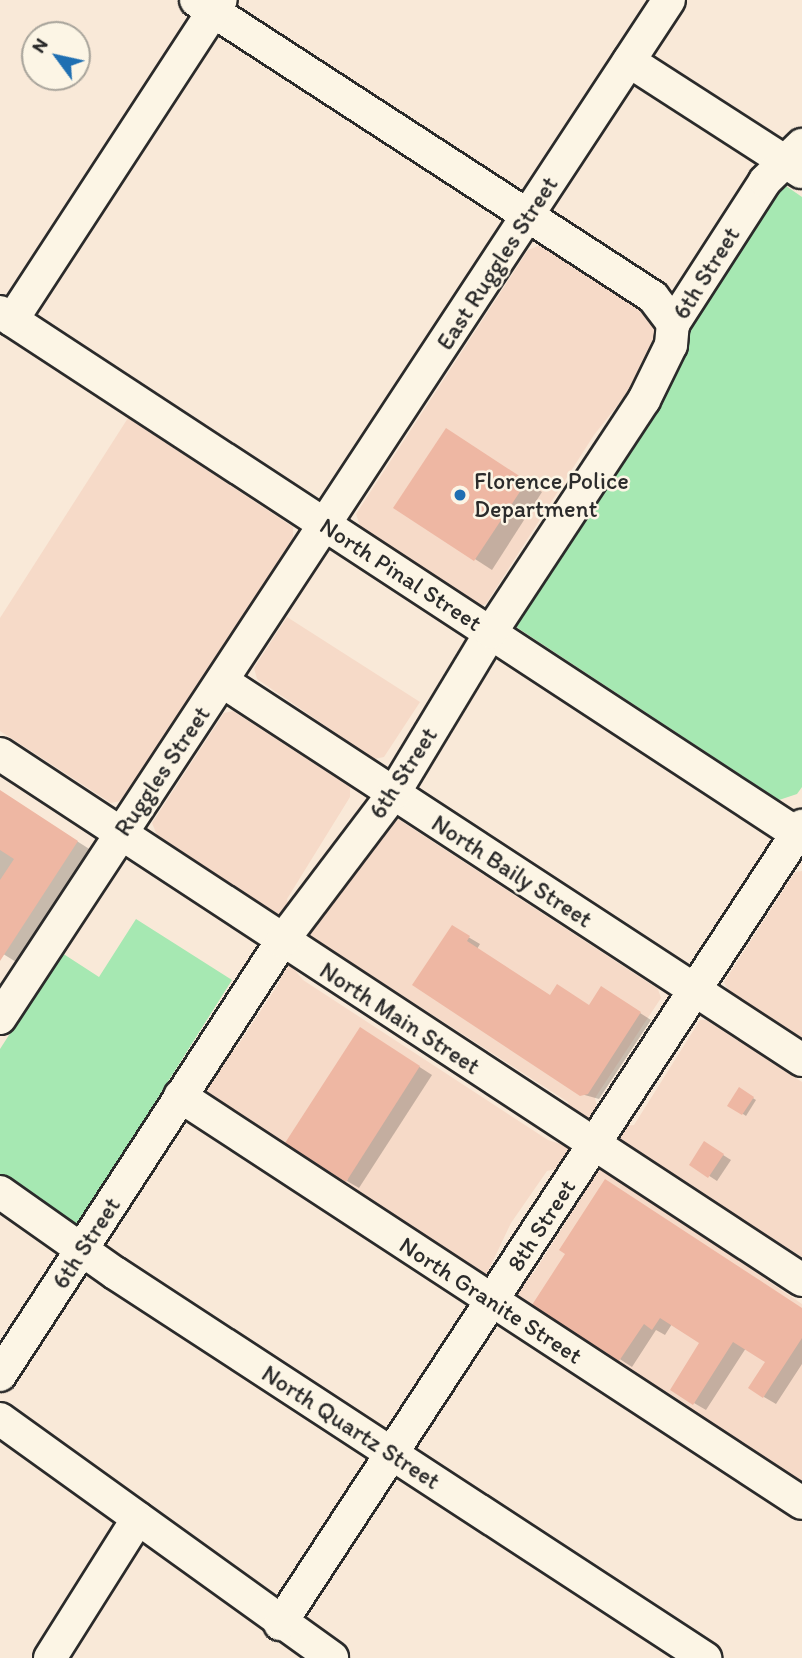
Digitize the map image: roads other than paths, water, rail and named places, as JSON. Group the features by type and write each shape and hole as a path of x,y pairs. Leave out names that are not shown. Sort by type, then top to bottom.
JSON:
{"street":[{"name":"East Ruggles Street","path":"325,526 669,0"},
{"path":"6,316 210,4 527,217 653,297 673,324"},
{"path":"629,61 797,160"},
{"name":"6th Street","path":"0,1375 282,941 394,793 491,632 644,400 671,345 673,324 765,181 797,160"},
{"name":"North Pinal Street","path":"6,316 325,526 800,832"},
{"name":"Ruggles Street","path":"0,1018 325,526"},
{"name":"North Baily Street","path":"222,681 802,1060"},
{"name":"North Main Street","path":"0,754 802,1280"},
{"name":"8th Street","path":"280,1624 593,1143 800,832"},
{"name":"North Granite Street","path":"180,1096 802,1503"},
{"name":"North Quartz Street","path":"0,1192 704,1658"},
{"path":"0,1419 280,1624 332,1658"},
{"path":"50,1658 138,1518"}],"place":[{"name":"Florence Police Department","path":"460,495"}]}
